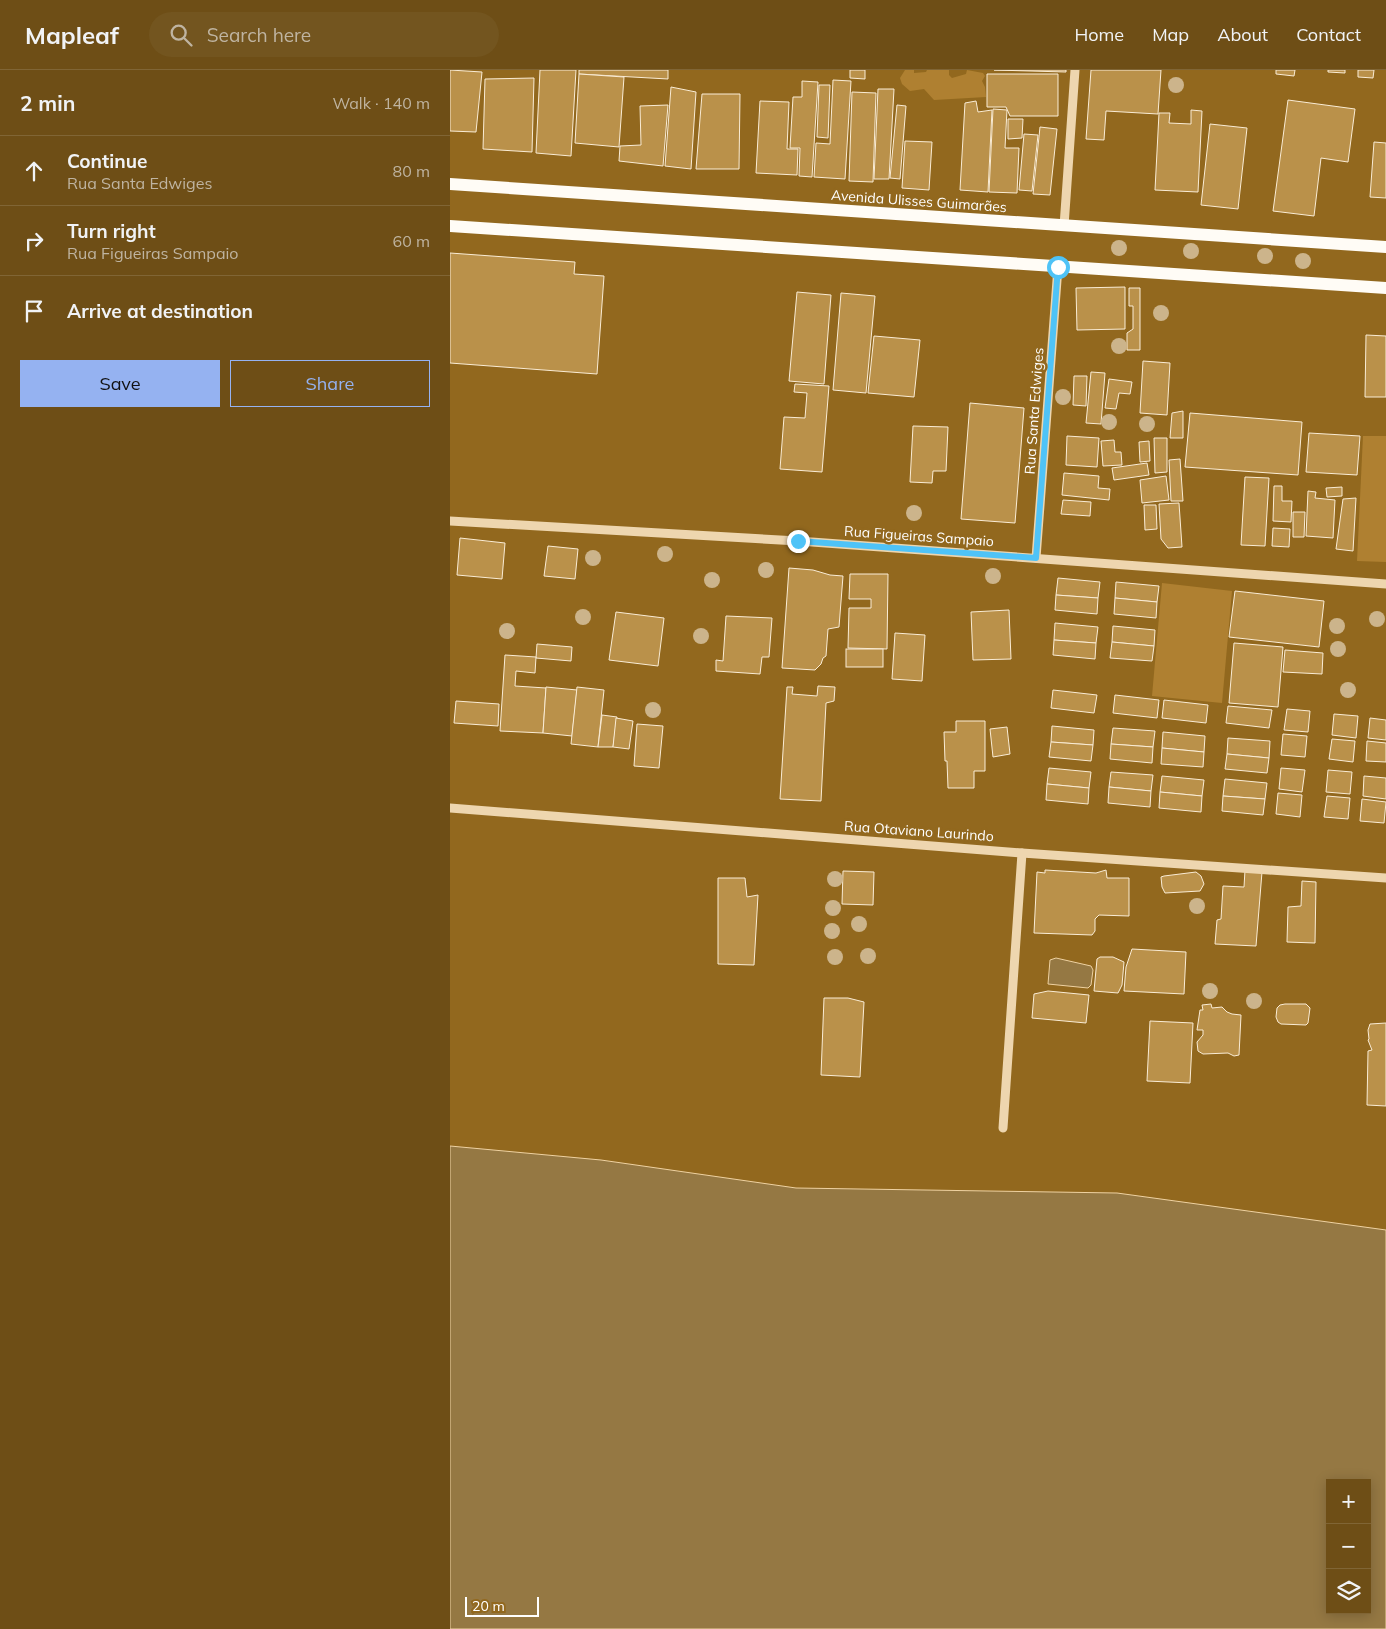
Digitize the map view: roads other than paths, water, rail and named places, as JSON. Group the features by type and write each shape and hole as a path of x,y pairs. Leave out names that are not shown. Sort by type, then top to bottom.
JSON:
{"main road":[{"name":"Avenida Ulisses Guimarães","path":"450,184 1386,247"},
{"path":"450,226 1386,288"}],"street":[{"path":"1064,226 1075,70"},
{"name":"Rua Santa Edwiges","path":"1036,558 1058,267"},
{"name":"Rua Figueiras Sampaio","path":"450,521 788,540 1386,584"},
{"name":"Rua Otaviano Laurindo","path":"450,808 1022,853 1386,878"},
{"path":"1003,1128 1022,853"}]}
